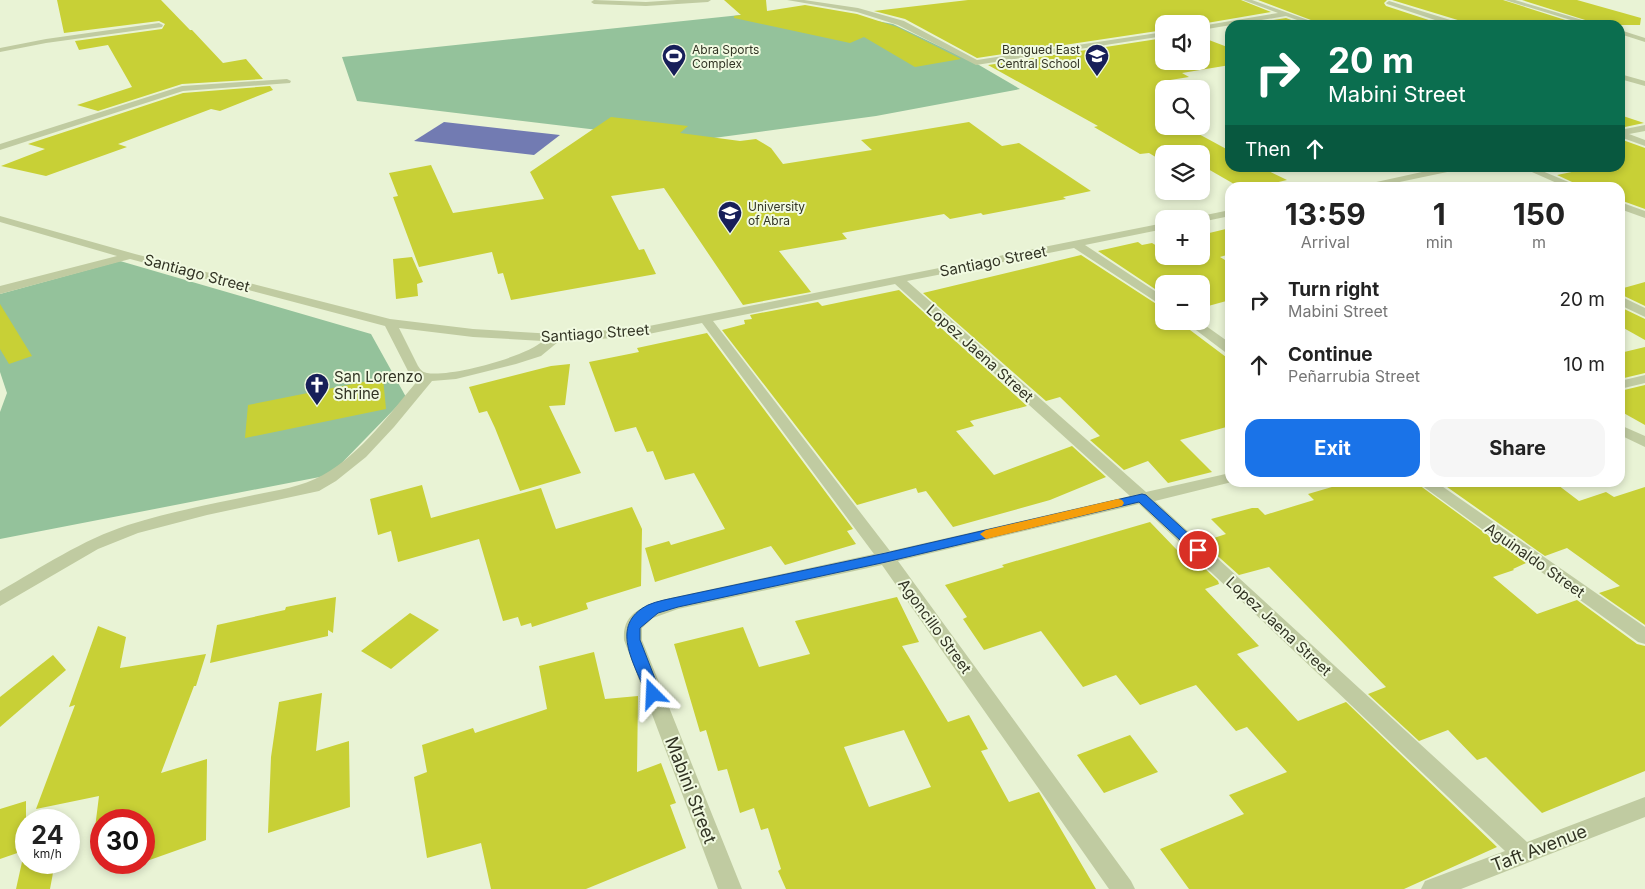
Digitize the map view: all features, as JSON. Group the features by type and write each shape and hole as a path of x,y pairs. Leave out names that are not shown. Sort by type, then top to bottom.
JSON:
{"street":[{"path":"594,2 646,4 708,0"},
{"path":"790,0 858,10 901,22 976,63 1155,35"},
{"path":"1246,0 1304,20"},
{"path":"1508,0 1578,20"},
{"path":"1389,3 1442,20"},
{"path":"1251,20 1288,14"},
{"path":"1210,27 1225,24"},
{"path":"0,50 46,41 159,25"},
{"path":"1625,33 1645,30"},
{"path":"1625,34 1645,40"},
{"path":"1625,78 1645,84"},
{"path":"0,147 182,89 287,81"},
{"path":"1625,133 1645,128"},
{"path":"1625,136 1645,143"},
{"path":"1394,182 1436,172"},
{"path":"1538,172 1563,182"},
{"path":"1625,207 1645,215"},
{"path":"1210,217 1225,214"},
{"name":"Santiago Street","path":"0,219 131,256 390,323 473,333 554,338 639,332 1155,228"},
{"path":"1076,244 1155,297"},
{"path":"0,290 131,256"},
{"name":"Lopez Jaena Street","path":"898,280 1142,498 1524,854"},
{"path":"1625,302 1645,312"},
{"name":"Agoncillo Street","path":"706,319 886,558 1123,889"},
{"path":"390,323 415,373 426,379 471,372 537,352 554,338"},
{"path":"1203,330 1225,345"},
{"path":"0,600 92,545 133,529 207,510 313,487 326,482 373,440 426,379"},
{"path":"1625,384 1645,379"},
{"path":"1625,432 1645,442"},
{"name":"Mabini Street","path":"730,889 633,640 633,627 640,619 653,609 678,602 886,558 1225,479"},
{"name":"Aguinaldo Street","path":"1432,487 1645,637"},
{"name":"Taft Avenue","path":"1433,889 1645,807"}],"green space":[{"name":"Abra Sports Complex","path":"806,8 893,24 979,65 1020,89 876,116 654,146 665,138 357,101 342,57"},
{"path":"120,261 371,334 406,397 330,475 0,539 0,412 7,393 0,372 0,294"}],"water":[{"path":"444,122 560,135 534,155 414,141"}],"building":[{"path":"57,0 161,0 223,63 246,59 263,79 182,84 98,111 77,105 132,87 108,45 79,50 75,41 162,29 165,24 159,21 64,33"},
{"path":"724,0 766,0 767,11 805,5 857,14 897,27 961,59 915,67 864,37 850,43 734,18 734,16 741,15"},
{"path":"968,0 1241,0 1271,12 1210,22 1210,15 1155,15 1155,31 977,58 905,19 874,11"},
{"path":"1258,0 1387,0 1384,3 1386,6 1429,20 1311,20"},
{"path":"1392,0 1503,0 1565,20 1458,20"},
{"path":"1522,0 1577,0 1641,18 1640,25 1625,25 1625,20 1585,20"},
{"path":"1286,18 1291,20 1274,20"},
{"name":"Bangued East Central School","path":"1155,39 1155,70 1200,70 1182,73 1189,77 1155,80 1155,135 1201,135 1225,148 1225,172 1270,172 1287,180 1279,182 1231,182 1210,170 1210,145 1155,145 1155,157 1149,153 1140,154 1094,127 1098,126 988,65"},
{"name":"Bangued East Central School","path":"1210,40 1225,46 1225,66 1210,68"},
{"path":"270,86 273,90 220,111 211,109 118,144 127,147 46,176 1,166 45,149 28,144 183,93"},
{"path":"611,117 688,126 680,133 740,141 756,139 771,148 783,164 872,150 861,140 969,122 1002,146 1019,143 1091,191 1063,197 1066,199 983,215 981,213 950,219 944,214 842,233 847,239 779,251 811,292 743,305 664,188 611,196 639,250 644,249 656,274 511,300 503,273 498,274 492,252 419,267 393,197 398,196 389,173 431,165 453,213 544,199 530,172"},
{"path":"1625,117 1644,123 1625,127"},
{"path":"1625,141 1645,148 1645,209 1625,202 1625,182 1572,182 1557,175 1572,172 1625,172"},
{"path":"1225,229 1225,256 1220,257 1225,260 1225,301 1210,306 1210,275 1155,275 1155,289 1098,251 1138,242 1142,245 1152,243 1155,245 1155,265 1210,265 1210,233"},
{"path":"1081,255 1155,303 1155,330 1190,330 1225,356 1225,427 1180,440 1212,472 1168,483 1148,461 1124,470 1090,440 1100,436 1060,397 1046,401 923,293"},
{"path":"412,257 423,282 417,284 418,296 396,299 393,259"},
{"path":"1645,282 1645,306 1625,296 1625,288"},
{"path":"899,290 1027,406 970,421 974,426 956,431 994,475 1072,446 1106,477 1050,500 953,527 926,491 918,493 916,488 857,505 722,330 745,324 744,320 752,319 750,315 818,302 822,306"},
{"path":"0,304 32,356 9,364 0,349"},
{"path":"1625,309 1645,319 1645,340 1625,329"},
{"path":"707,333 853,529 847,531 856,544 785,565 771,546 655,582 645,548 669,541 671,545 725,529 694,473 665,480 653,451 647,452 636,427 615,432 589,362 639,352 637,348"},
{"path":"1645,347 1645,373 1625,378 1625,352"},
{"path":"570,364 565,405 549,406 581,473 520,491 487,411 479,413 469,387 551,366"},
{"name":"San Lorenzo Shrine","path":"383,378 386,409 245,438 248,405"},
{"path":"1645,385 1645,425 1625,414 1625,390"},
{"path":"422,485 431,518 541,488 556,529 632,507 642,529 641,586 586,603 588,609 532,627 531,623 521,626 518,617 503,621 479,539 398,562 391,531 378,535 370,499"},
{"path":"1332,487 1422,487 1526,563 1514,570 1493,577 1537,614 1577,600 1637,644 1645,646 1645,771 1542,813 1486,757 1477,760 1448,730 1419,741 1368,694 1386,687 1269,567 1239,575 1202,542 1226,534 1211,519 1252,508 1258,508 1265,515 1314,500 1308,494"},
{"path":"1447,487 1561,487 1579,501 1606,492 1614,497 1645,487 1645,625 1599,593 1620,586 1567,548 1545,556"},
{"path":"1150,522 1177,550 1183,548 1218,581 1219,584 1205,589 1259,646 1237,654 1298,721 1346,702 1497,847 1404,889 1189,889 1160,849 1244,814 1229,795 1287,772 1247,727 1236,731 1196,685 1140,705 1116,675 1083,687 1041,631 984,650 963,619 967,617 945,585 1004,567 1002,565"},
{"path":"336,597 333,633 328,630 328,636 210,663 217,625 285,610 286,607"},
{"path":"897,597 919,642 902,646 948,722 969,715 988,749 981,751 1009,802 1039,792 1096,889 786,889 778,871 781,869 768,828 761,830 754,808 740,813 727,769 718,771 706,730 700,732 674,644 743,627 759,667 810,654 795,621","holes":["904,730 931,787 869,807 844,747"]},
{"path":"410,613 439,630 391,669 361,651"},
{"path":"98,626 126,637 120,668 206,654 196,686 194,686 161,773 207,759 206,840 155,858 155,809 97,809 99,796 36,809 75,705 69,707"},
{"path":"594,652 605,699 638,696 637,772 661,763 676,803 670,805 686,848 586,889 491,889 481,843 427,858 414,777 427,772 422,745 473,728 475,733 547,709 539,666"},
{"path":"53,655 66,670 0,727 0,697"},
{"path":"322,693 316,751 349,741 350,807 268,833 271,757 279,702"},
{"path":"1130,735 1158,772 1104,793 1077,755"},
{"path":"26,801 26,809 15,809 15,854 0,859 0,809"},
{"path":"19,874 53,874 50,889 16,889"}],"slow traffic":[{"path":"986,534 1118,503"}],"place":[{"name":"Abra Sports Complex","path":"674,77"},
{"name":"Bangued East Central School","path":"1097,77"},
{"name":"University of Abra","path":"730,234"},
{"name":"San Lorenzo Shrine","path":"317,406"}],"route":[{"path":"653,694 633,640 633,627 653,609 678,602 886,558 1142,498 1198,550"}]}
